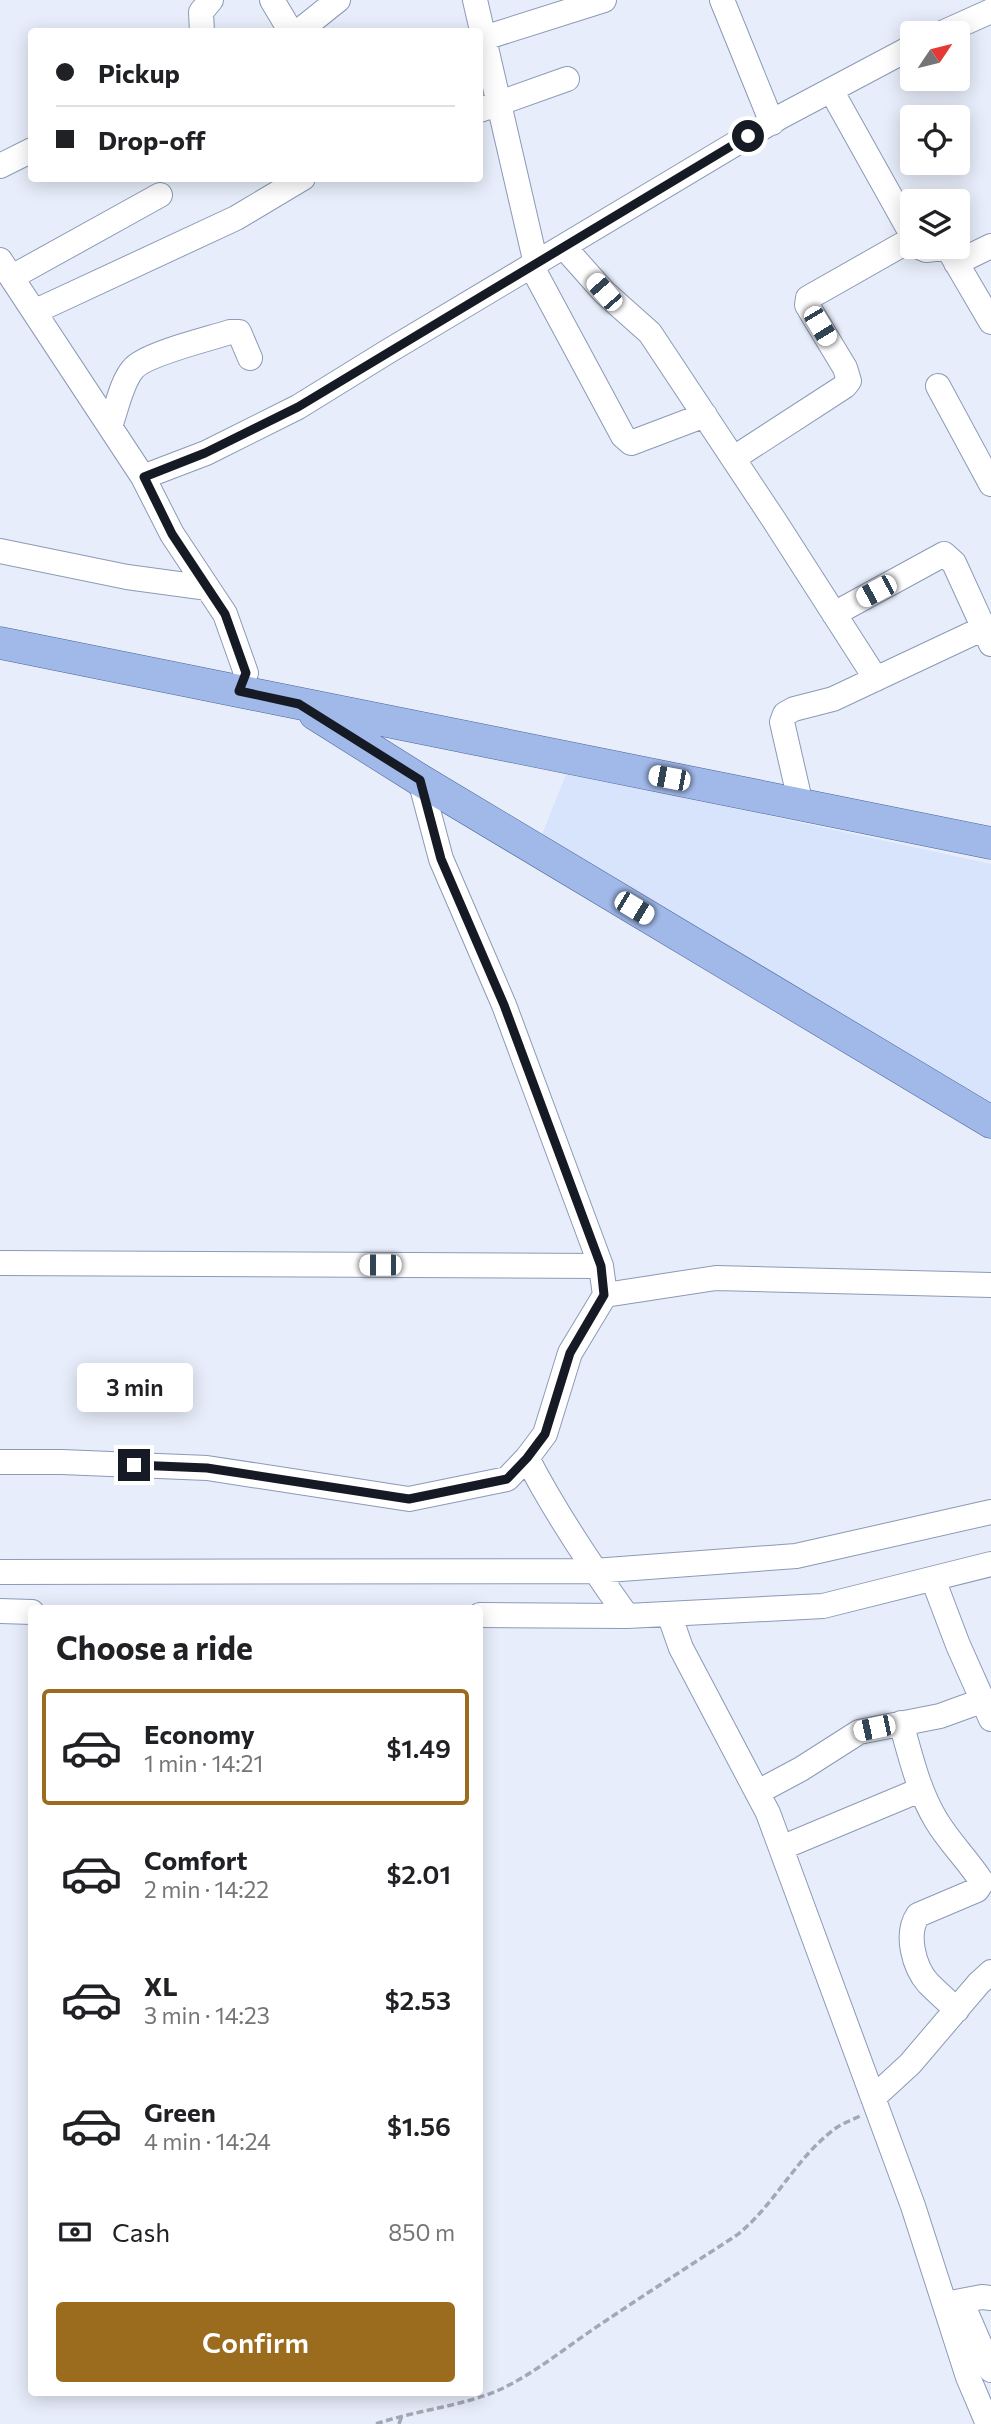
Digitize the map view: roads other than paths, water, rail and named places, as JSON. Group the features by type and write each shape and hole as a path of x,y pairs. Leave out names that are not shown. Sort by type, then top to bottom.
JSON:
{"main road":[{"path":"0,643 991,843"},
{"path":"299,704 420,780 991,1122"}],"street":[{"path":"202,28 201,12 211,0"},
{"path":"272,0 290,28"},
{"path":"303,28 338,0"},
{"path":"475,0 482,28"},
{"path":"484,38 604,0"},
{"path":"722,0 772,123"},
{"path":"970,21 991,12"},
{"path":"483,34 489,106 534,265 622,436 631,443 705,415"},
{"path":"144,477 205,453 298,407 772,123 900,53"},
{"path":"489,106 567,79"},
{"path":"831,90 900,215"},
{"path":"0,166 28,152"},
{"path":"36,311 236,218 296,182"},
{"path":"160,195 6,268 144,477 172,534 225,614 246,673 239,691"},
{"path":"734,458 849,381 845,368 807,305 808,298 900,244"},
{"path":"956,262 991,246"},
{"path":"564,247 604,292 650,333 876,679"},
{"path":"954,259 991,322"},
{"path":"110,426 127,377 134,367 151,358 230,332 239,332 250,358"},
{"path":"937,386 991,484"},
{"path":"0,551 128,577 208,588"},
{"path":"801,805 782,722 785,714 833,699 876,679 987,636 954,563 944,554 834,614"},
{"path":"0,1462 207,1468 409,1499 507,1479 545,1434 570,1353 604,1295 601,1266 504,1005 441,859 420,780"},
{"path":"0,1263 601,1266"},
{"path":"604,1295 716,1278 991,1285"},
{"path":"527,1458 594,1571 627,1616"},
{"path":"0,1572 594,1571 796,1556 991,1512"},
{"path":"483,1615 627,1616 823,1606 991,1564"},
{"path":"758,1792 859,1732 987,1709 958,1645 933,1579"},
{"path":"0,1612 28,1612"},
{"path":"669,1614 681,1648 768,1813 913,2206 953,2303 991,2370"},
{"path":"901,1723 920,1790 938,1824 982,1882 977,1890 918,1915 911,1931 919,1968 927,1982 957,2010"},
{"path":"781,1848 920,1790"},
{"path":"875,2103 991,1972"},
{"path":"953,2303 982,2297 991,2298"},
{"path":"953,2303 968,2377 988,2424"}]}
